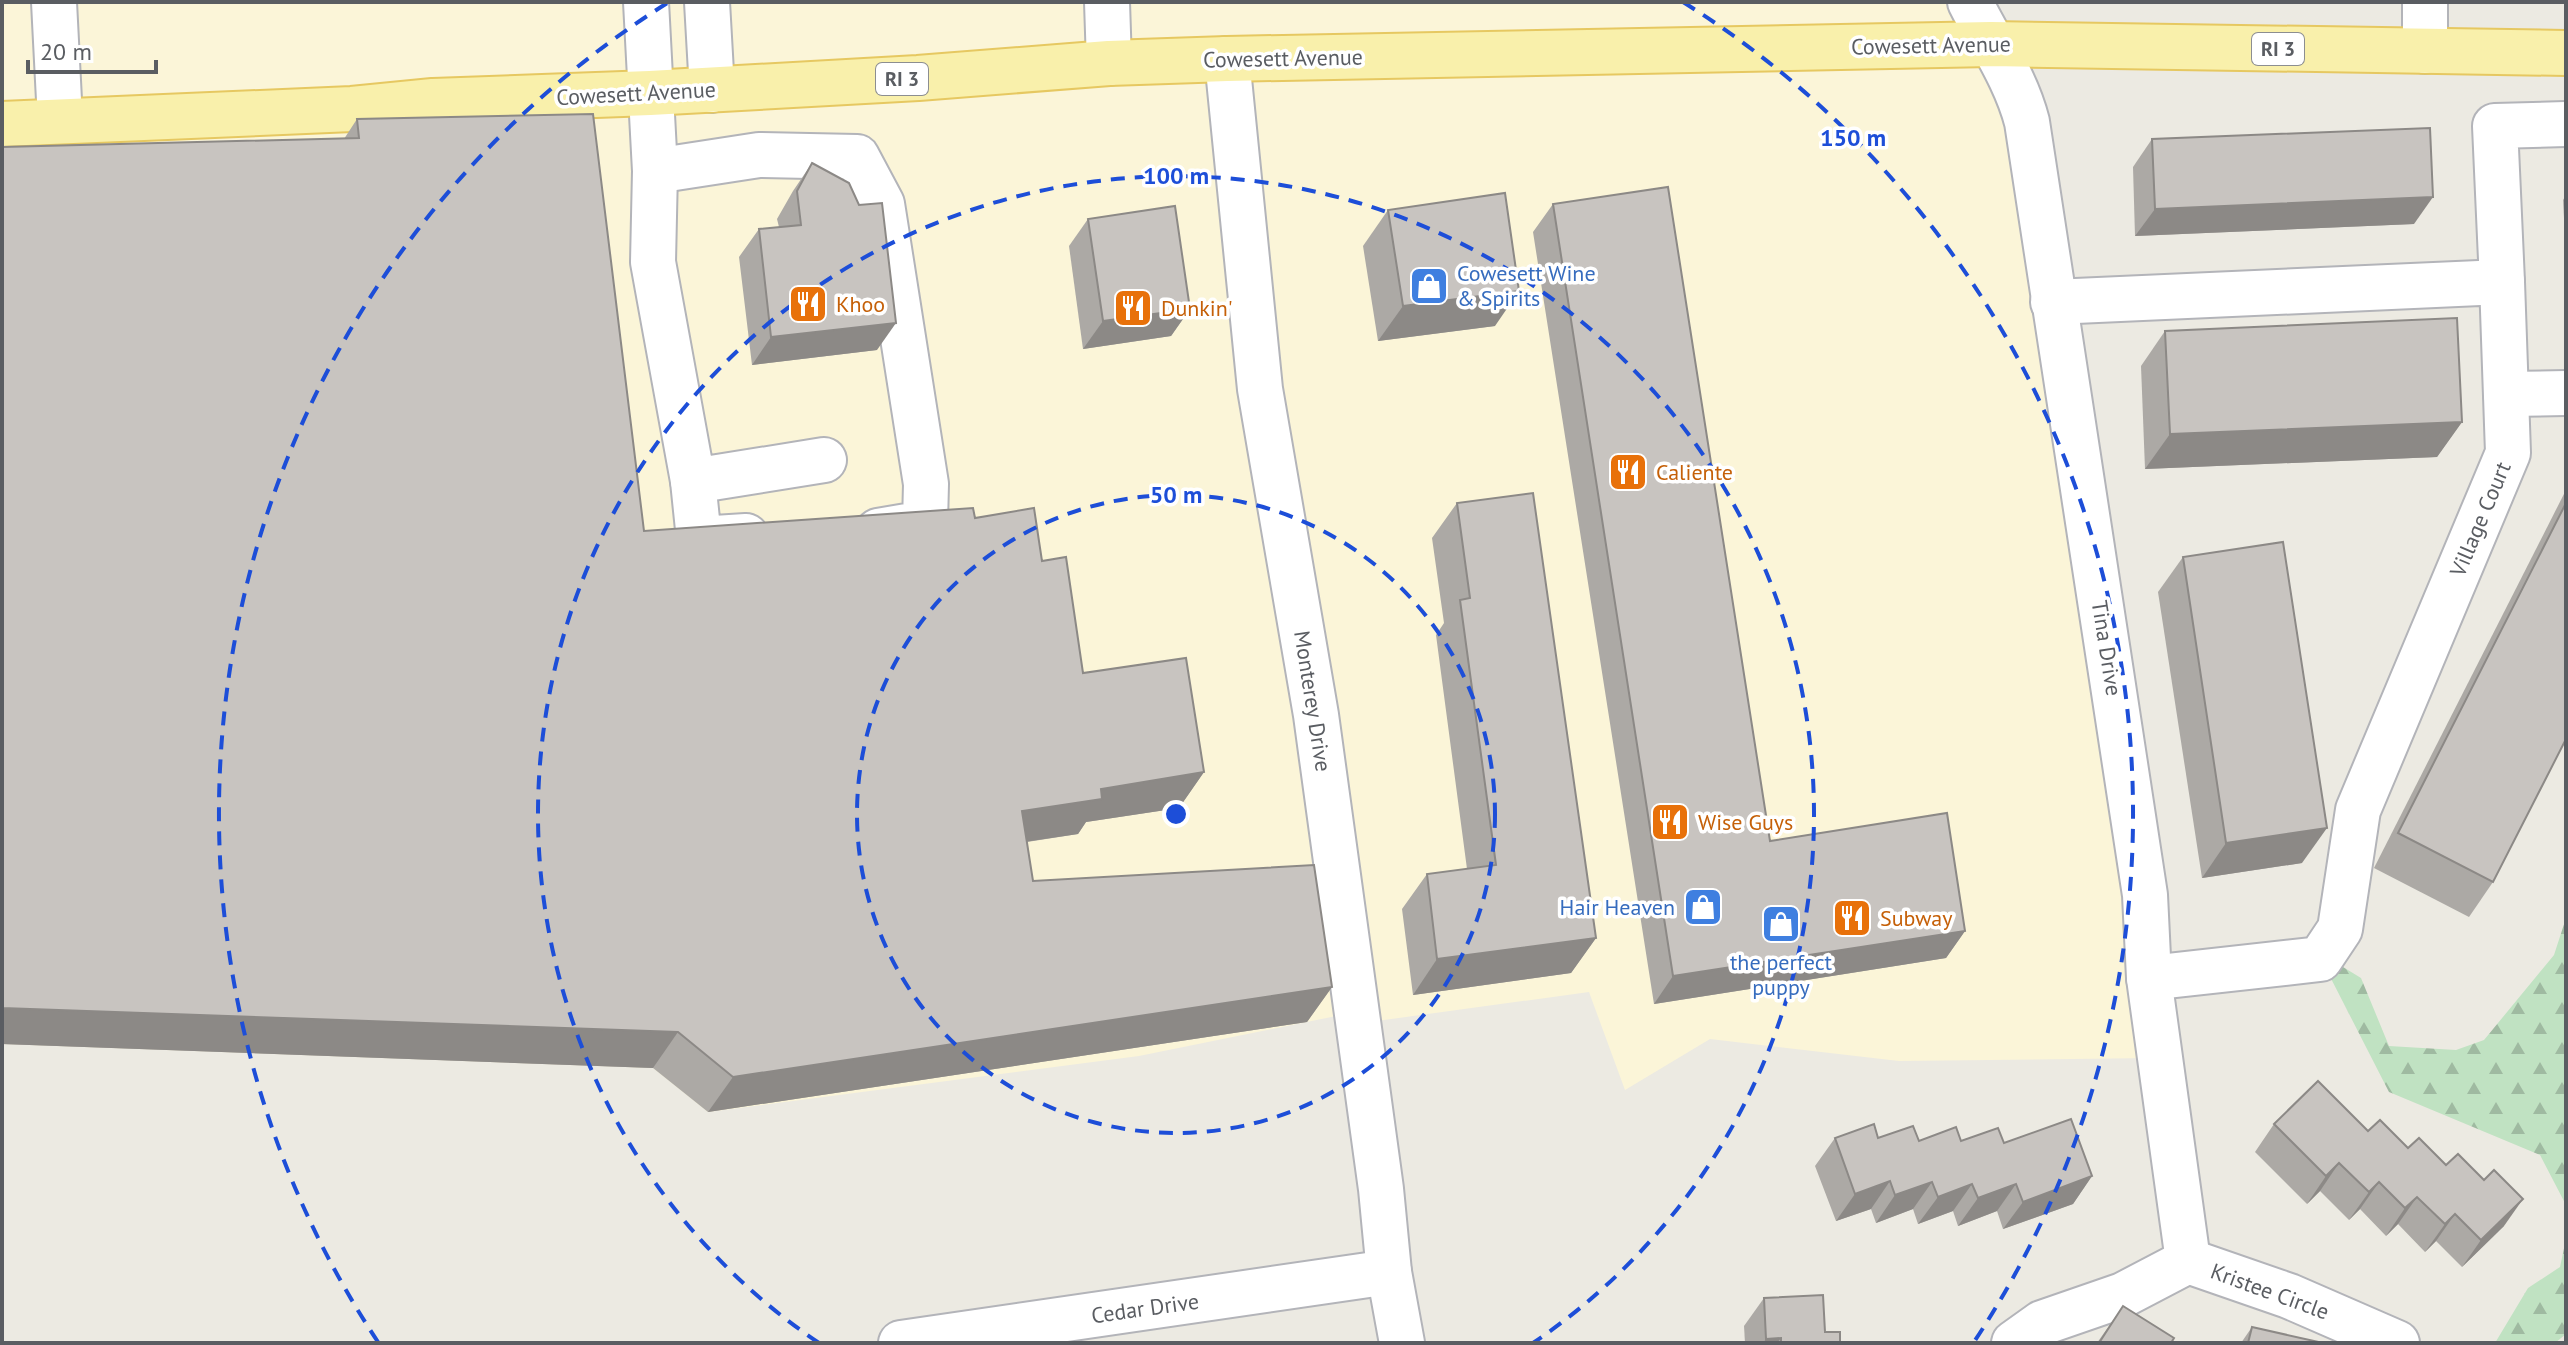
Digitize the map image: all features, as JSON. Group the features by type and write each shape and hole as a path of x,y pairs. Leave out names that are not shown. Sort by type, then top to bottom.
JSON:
{"main road":[{"name":"Cowesett Avenue","path":"2,124 712,90 1109,63 1227,59 1991,44 2566,53"}],"street":[{"path":"54,2 60,120"},
{"path":"646,2 655,171 653,262 693,481 699,539 783,534"},
{"path":"707,2 712,90"},
{"path":"1107,2 1109,63"},
{"name":"Tina Drive","path":"1970,2 2022,100 2145,895 2149,978 2188,1261"},
{"path":"2425,2 2425,51"},
{"name":"Monterey Drive","path":"1227,59 1260,389 1318,730 1379,1173 1389,1272 1402,1343"},
{"name":"Village Court","path":"2149,978 2320,959 2340,929 2358,810 2508,453 2495,126 2566,124"},
{"path":"655,171 759,155 857,157 882,204 926,484 925,523 866,533 838,533"},
{"path":"2053,302 2502,282"},
{"path":"2506,394 2566,393"},
{"path":"693,481 824,460"},
{"name":"Kristee Circle","path":"2014,1343 2042,1323 2123,1295 2188,1261 2289,1296 2397,1343"},
{"name":"Cedar Drive","path":"901,1343 1389,1272"}],"shaded area":[{"path":"2,2 1987,2 2021,66 2152,1058 1899,1061 1710,1039 1625,1090 1589,992 1362,1023 1346,1014 1139,1056 708,1112 653,1068 2,1044"}],"green space":[{"path":"2566,918 2566,1205 2540,1155 2389,1092 2322,961 2325,956 2361,978 2389,1046 2456,1050 2484,1040 2554,955"},
{"path":"2566,1239 2566,1334 2555,1343 2495,1343 2528,1288 2560,1267"}],"building":[{"path":"593,114 644,531 973,508 975,518 1034,508 1042,561 1066,557 1083,673 1186,658 1204,772 1101,789 1102,799 1022,811 1033,881 1314,865 1332,987 733,1077 678,1032 2,1008 2,147 359,138 357,119"},
{"path":"2430,128 2433,197 2155,209 2152,139"},
{"name":"Khoo","path":"812,163 849,183 859,205 882,203 896,323 771,337 759,229 801,225 797,191"},
{"path":"1668,187 1770,841 1947,813 1965,931 1673,976 1553,204"},
{"path":"1505,193 1519,291 1403,306 1388,210"},
{"path":"1175,206 1190,309 1103,321 1088,219"},
{"path":"2457,318 2462,422 2170,434 2165,331"},
{"path":"1533,493 1596,938 1437,959 1427,874 1496,865 1460,600 1470,598 1457,503"},
{"path":"2566,503 2566,739 2493,882 2398,833"},
{"path":"2283,542 2327,828 2226,843 2183,557"},
{"path":"2318,1081 2368,1131 2380,1120 2408,1148 2419,1138 2446,1165 2458,1154 2484,1180 2494,1170 2523,1199 2481,1240 2455,1214 2445,1224 2417,1197 2405,1208 2379,1182 2369,1192 2339,1163 2326,1176 2274,1124"},
{"path":"2071,1119 2092,1176 2023,1202 2016,1184 1978,1198 1972,1184 1938,1197 1932,1182 1895,1195 1890,1181 1855,1194 1835,1138 1874,1124 1878,1138 1913,1126 1919,1141 1956,1127 1961,1141 1998,1128 2004,1143"},
{"path":"1823,1295 1825,1332 1840,1332 1840,1343 1781,1343 1781,1338 1766,1339 1764,1298"},
{"path":"2123,1306 2174,1338 2171,1343 2099,1343"},
{"path":"2252,1327 2323,1343 2248,1343"}],"place":[{"name":"Cowesett Wine & Spirits","path":"1429,286"},
{"name":"Khoo","path":"808,304"},
{"name":"Dunkin'","path":"1133,308"},
{"name":"Caliente","path":"1628,472"},
{"name":"Wise Guys","path":"1670,822"},
{"name":"Hair Heaven","path":"1703,907"},
{"name":"Subway","path":"1852,918"},
{"name":"the perfect puppy","path":"1781,924"}]}
